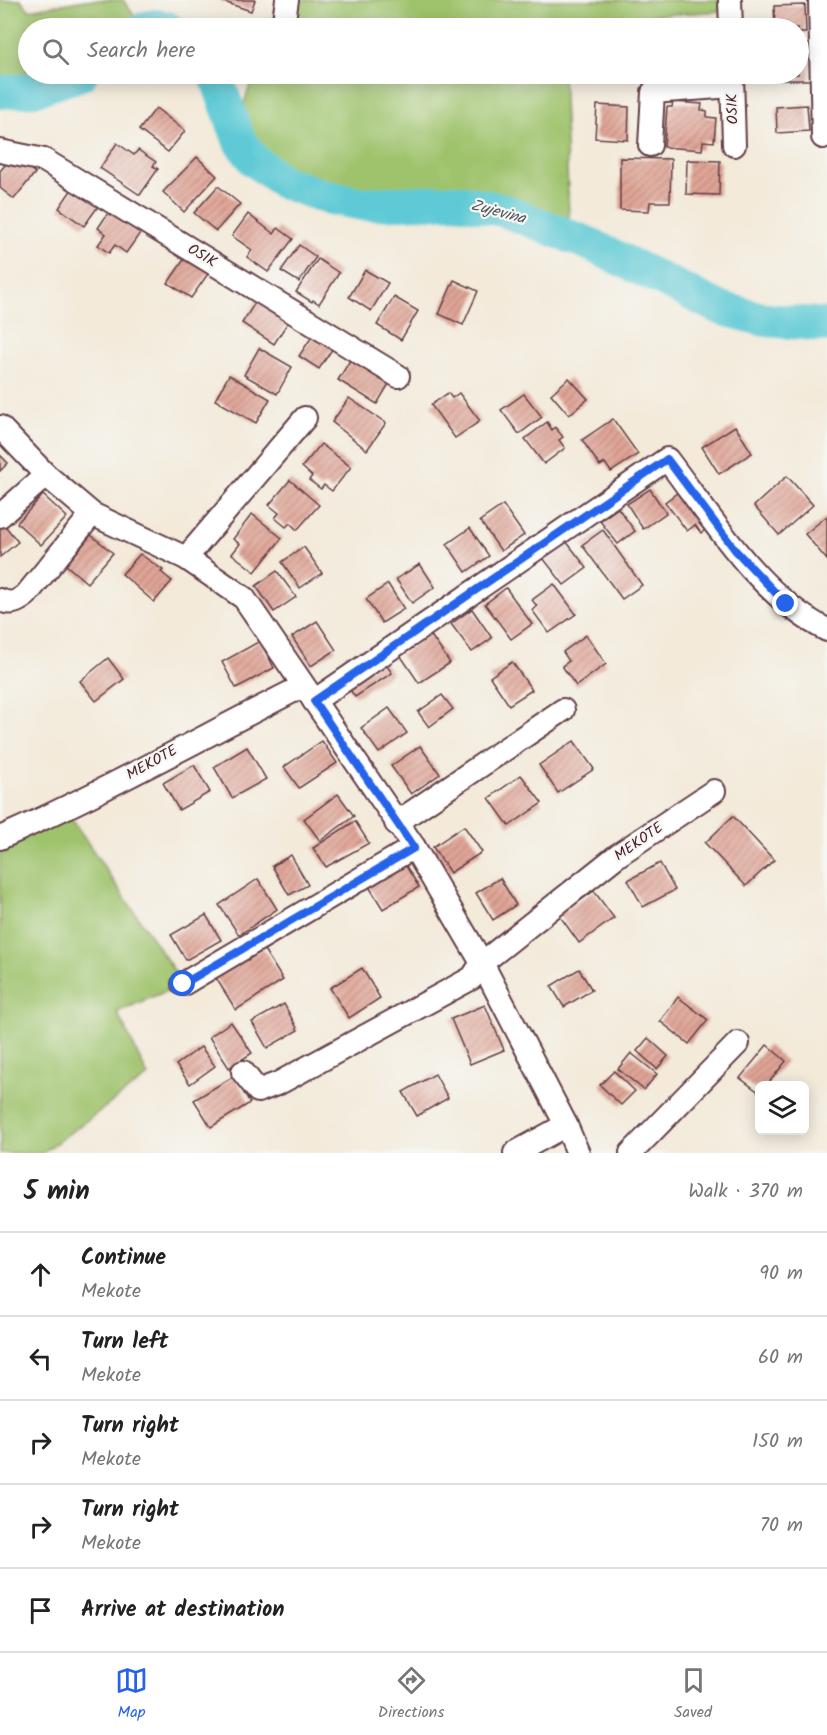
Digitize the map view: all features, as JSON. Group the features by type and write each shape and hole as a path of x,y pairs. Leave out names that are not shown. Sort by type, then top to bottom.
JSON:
{"street":[{"path":"730,0 731,18"},
{"path":"820,0 823,137"},
{"path":"650,144 653,92 706,84"},
{"name":"OSIK","path":"732,84 734,145"},
{"name":"OSIK","path":"0,151 44,160 398,376"},
{"path":"186,558 305,418"},
{"path":"0,427 46,475 92,514 186,558 244,598 414,848 482,963 567,1125 578,1153"},
{"name":"MEKOTE","path":"0,838 82,802 174,750 309,694 667,459 736,551 786,604 827,630"},
{"path":"0,516 46,475"},
{"path":"0,600 7,603 18,602 26,596 92,514"},
{"path":"396,823 563,710"},
{"name":"MEKOTE","path":"243,1072 258,1091 279,1083 472,978 482,963 618,855 714,790"},
{"path":"183,984 414,848"},
{"path":"632,1153 738,1043"},
{"path":"515,1153 567,1125"}],"green space":[{"path":"0,0 21,0 29,10 86,0 123,0 136,18 18,18 18,84 67,84 46,92 0,102"},
{"path":"279,0 722,0 722,11 609,18 273,18"},
{"path":"251,84 563,84 570,241 490,210 436,204 384,210 344,209 299,197 267,181 247,162 232,138"},
{"path":"71,818 183,984 117,1012 148,1076 42,1153 0,1153 0,840"}],"building":[{"path":"218,0 255,0 251,11"},
{"path":"805,5 805,18 775,18 774,6"},
{"path":"673,102 702,104 701,110 707,111 707,117 716,118 714,142 703,141 702,150 664,147 667,107 672,107"},
{"path":"597,105 629,107 628,140 595,138"},
{"path":"807,105 809,131 777,133 776,107"},
{"path":"156,108 185,131 168,152 139,130"},
{"path":"117,143 134,155 138,150 156,162 153,166 158,169 140,195 100,168"},
{"path":"13,156 35,173 14,199 0,188 0,171"},
{"path":"197,157 217,176 184,212 163,192"},
{"path":"620,158 671,159 670,202 650,202 649,211 620,210"},
{"path":"687,160 720,161 719,195 686,194"},
{"path":"76,183 102,201 84,226 59,208"},
{"path":"218,186 240,204 216,231 194,213"},
{"path":"114,204 145,226 126,253 115,245 109,253 98,245 106,234 98,228"},
{"path":"248,214 274,234 278,228 293,239 268,272 247,257 252,250 232,236"},
{"path":"299,245 316,257 299,282 281,271"},
{"path":"187,255 210,271 191,298 168,283"},
{"path":"318,259 339,273 319,304 296,292"},
{"path":"365,270 388,283 371,311 349,297"},
{"path":"454,280 478,291 463,325 439,314"},
{"path":"394,297 418,311 401,340 377,325"},
{"path":"258,298 290,319 274,344 242,323"},
{"path":"315,332 335,345 319,369 299,356"},
{"path":"259,348 292,367 277,394 244,375"},
{"path":"354,354 393,377 377,404 338,380"},
{"path":"229,375 270,399 256,423 215,400"},
{"path":"569,378 588,399 569,415 551,394"},
{"path":"448,393 452,398 459,393 480,421 455,438 431,405"},
{"path":"524,394 542,417 519,434 501,410"},
{"path":"349,398 386,423 367,450 332,422"},
{"path":"613,419 638,454 611,472 605,463 600,466 582,440"},
{"path":"547,422 552,430 555,427 563,437 559,440 565,448 544,464 525,439"},
{"path":"735,426 752,453 719,474 702,447"},
{"path":"321,444 351,467 332,491 324,485 321,489 309,480 312,476 302,467"},
{"path":"0,455 8,463 0,471"},
{"path":"787,476 813,505 779,535 754,506"},
{"path":"290,480 319,505 297,530 290,523 286,527 275,518 279,513 269,505"},
{"path":"685,487 713,524 701,533 695,525 687,531 665,502"},
{"path":"650,489 666,513 643,529 627,504"},
{"path":"43,495 67,517 41,545 17,523"},
{"path":"503,505 524,535 501,551 480,521"},
{"path":"618,508 635,531 618,544 600,521"},
{"path":"252,514 282,538 255,572 232,554 240,544 233,539"},
{"path":"827,516 827,560 805,534"},
{"path":"2,522 18,542 0,557 0,523"},
{"path":"470,528 489,556 466,572 447,544"},
{"path":"603,530 642,585 622,599 582,545"},
{"path":"91,535 113,553 87,583 66,565"},
{"path":"566,541 587,568 564,585 543,558"},
{"path":"304,547 322,573 300,588 282,562"},
{"path":"140,554 163,570 161,572 172,581 154,602 122,574"},
{"path":"420,564 435,587 412,603 396,579"},
{"path":"277,571 296,597 274,612 256,586"},
{"path":"388,584 404,609 382,623 366,599"},
{"path":"554,584 576,614 549,633 532,610 537,606 532,600"},
{"path":"506,588 532,624 511,639 485,604"},
{"path":"472,609 492,638 472,652 451,624"},
{"path":"317,621 336,650 311,666 292,637"},
{"path":"430,634 450,663 419,683 400,655"},
{"path":"586,635 606,664 576,686 562,666 569,661 563,652"},
{"path":"260,641 274,668 236,688 222,662"},
{"path":"108,658 124,679 96,701 80,681"},
{"path":"383,660 392,673 355,697 346,684"},
{"path":"512,662 532,690 509,705 490,677"},
{"path":"442,695 453,709 429,727 418,712"},
{"path":"389,708 407,733 379,753 361,728"},
{"path":"322,741 337,763 299,788 284,767"},
{"path":"574,741 594,769 558,793 539,765"},
{"path":"420,746 440,774 411,794 391,766"},
{"path":"247,747 266,779 232,798 214,767"},
{"path":"194,765 210,792 179,810 163,783"},
{"path":"521,775 542,803 509,826 489,798"},
{"path":"338,794 354,816 320,841 304,819"},
{"path":"733,816 774,860 746,886 705,843"},
{"path":"355,821 369,843 326,867 313,848"},
{"path":"464,826 482,852 450,873 433,847"},
{"path":"291,855 308,885 289,895 272,866"},
{"path":"404,863 419,887 383,909 368,885"},
{"path":"660,863 675,890 643,907 628,880"},
{"path":"500,878 516,905 493,920 476,893"},
{"path":"258,879 277,909 239,935 219,905"},
{"path":"594,891 614,918 579,943 559,915"},
{"path":"206,915 221,940 186,960 171,935"},
{"path":"263,948 283,980 236,1010 216,978"},
{"path":"362,968 380,998 349,1018 330,988"},
{"path":"579,969 592,990 564,1007 551,986"},
{"path":"678,997 708,1020 689,1044 660,1021"},
{"path":"284,1004 298,1030 267,1048 252,1022"},
{"path":"485,1005 504,1050 470,1064 451,1019"},
{"path":"231,1022 252,1053 229,1068 209,1037"},
{"path":"648,1038 668,1056 657,1069 637,1051"},
{"path":"767,1045 786,1061 770,1081 755,1081 755,1089 740,1078"},
{"path":"201,1047 215,1066 190,1084 176,1065"},
{"path":"631,1053 657,1074 644,1090 618,1069"},
{"path":"614,1071 635,1091 621,1105 600,1085"},
{"path":"435,1074 448,1098 417,1116 403,1092"},
{"path":"234,1076 250,1103 211,1127 194,1100"}],"waterway":[{"name":"Zujevina","path":"0,92 33,90 51,84"},
{"name":"Zujevina","path":"219,84 240,142 255,161 283,182 326,197 363,204 458,201 503,210 587,243 720,308 766,320 827,325"}],"route":[{"path":"183,984 414,848 355,765 314,701 667,459 736,551 786,604"}]}
